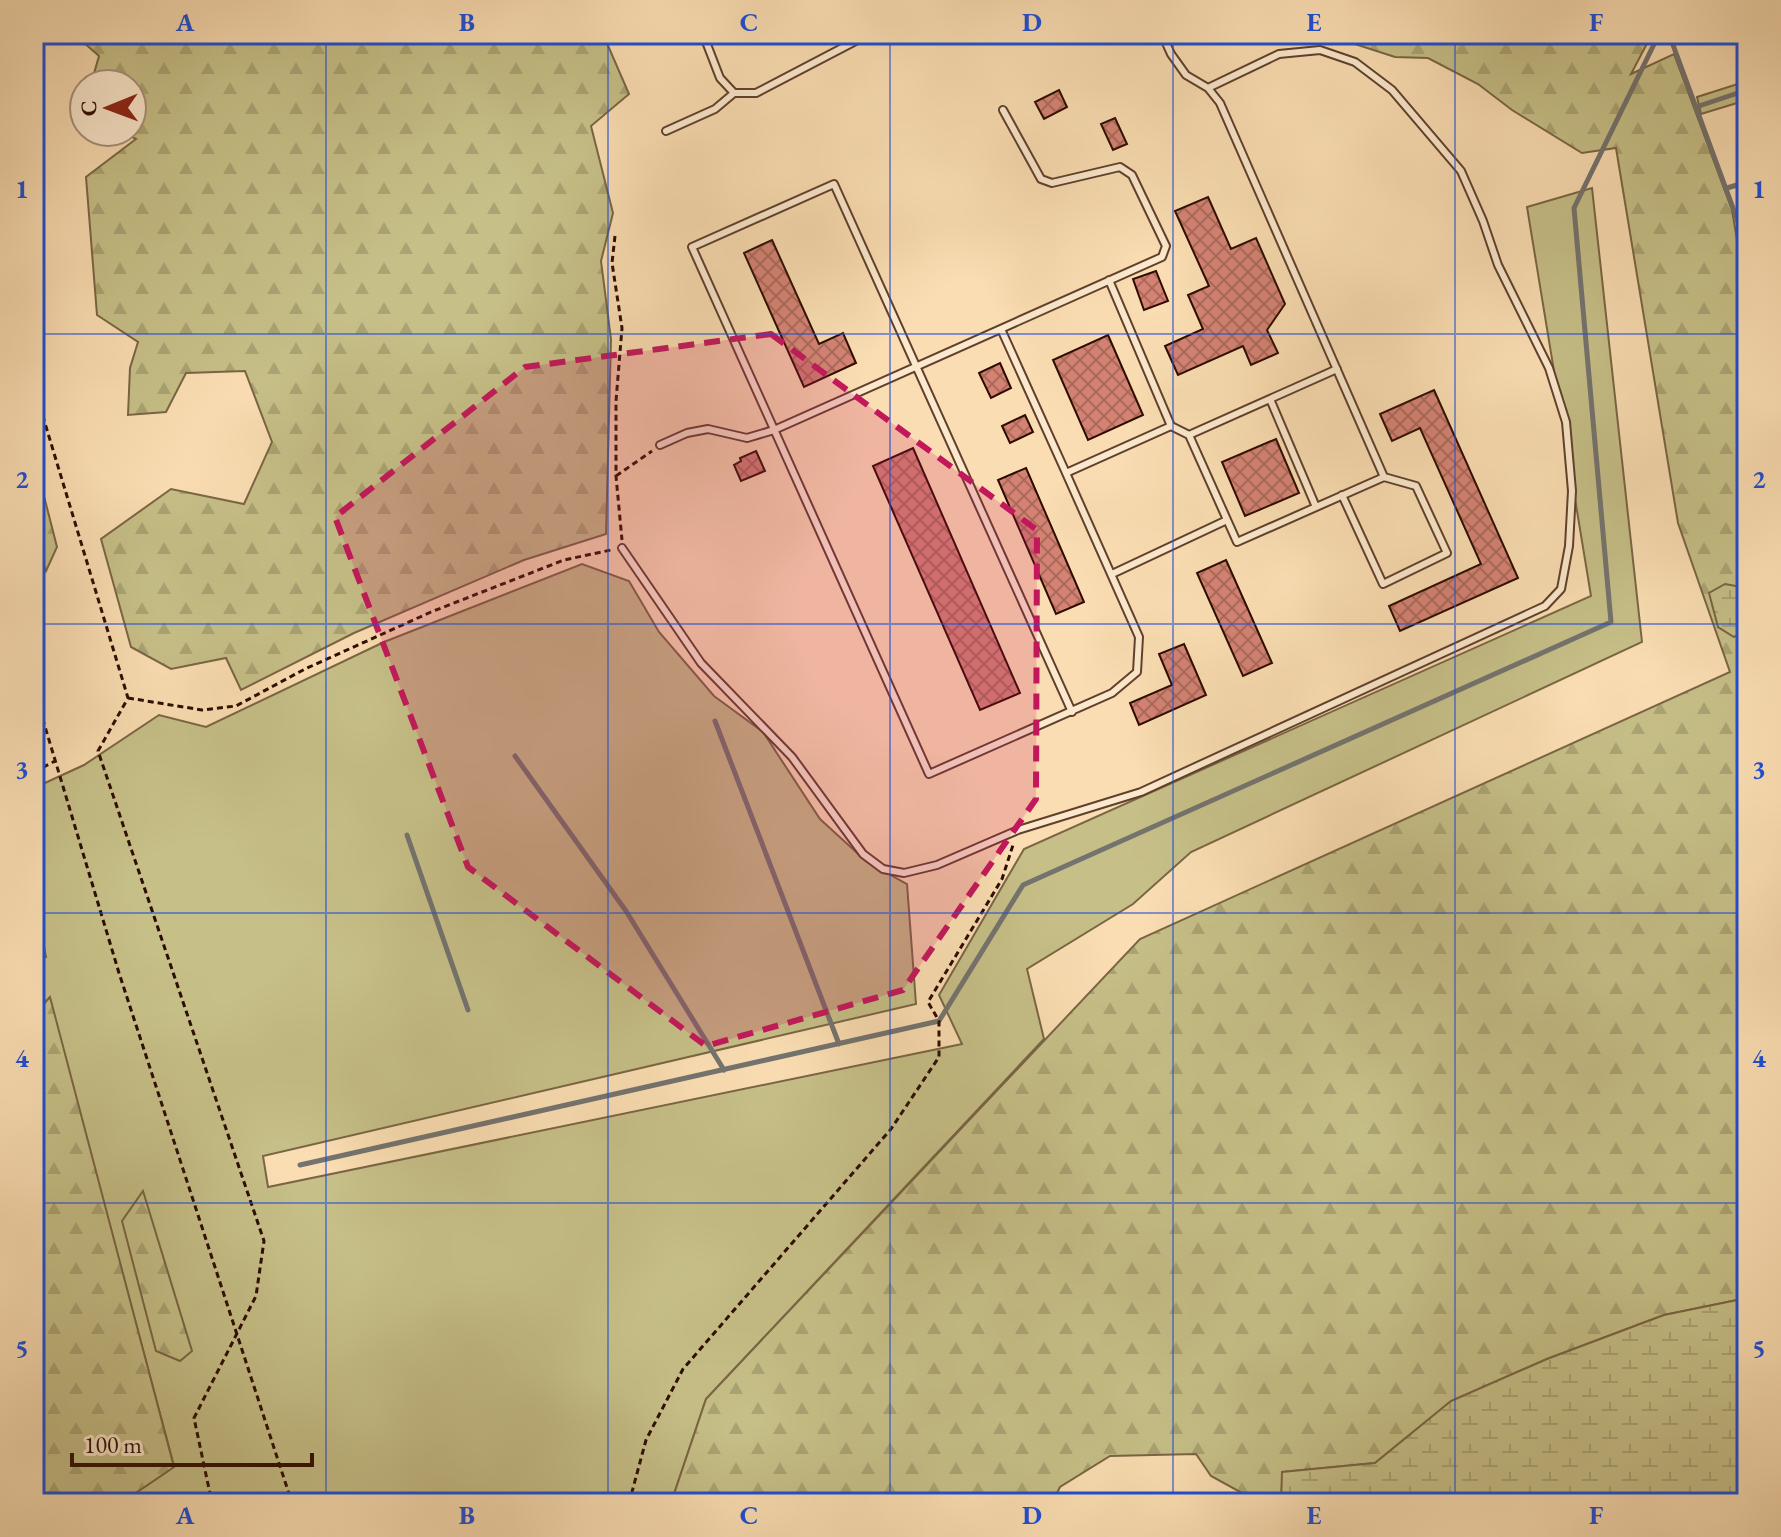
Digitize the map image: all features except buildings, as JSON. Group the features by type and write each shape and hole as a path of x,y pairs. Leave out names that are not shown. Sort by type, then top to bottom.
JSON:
{"lane":[{"path":"703,34 720,78 734,93"},
{"path":"666,131 715,109 734,93 756,93 869,34"},
{"path":"1162,34 1186,75 1208,88 1220,103 1384,477"},
{"path":"622,548 701,663 792,757 863,854 883,869 904,873 937,865 1018,830 1141,792 1545,606 1561,589 1569,546 1572,491 1566,422 1549,368 1498,265 1461,171 1392,90 1355,62 1320,50 1279,54 1208,88"},
{"path":"660,445 687,433 708,429 747,438 774,430 1162,257 1166,246 1132,175 1120,167 1052,183 1041,179 1003,110"},
{"path":"1001,329 1139,637 1137,672 1112,693 1072,712 929,774 692,247 834,184 1072,712"},
{"path":"1109,280 1171,426 1189,435 1237,542 1342,495 1384,477 1416,486 1447,553 1383,584 1342,495"},
{"path":"1189,435 1337,369"},
{"path":"1270,399 1316,507"},
{"path":"1066,473 1171,426"},
{"path":"1112,574 1227,520"}],"path":[{"path":"128,698 202,710 236,706 305,669 431,612 564,560 622,548 616,476 616,401 622,328 612,263 615,236"},
{"path":"34,387 128,698 98,751 264,1241 256,1296 194,1418 212,1503"},
{"path":"616,476 660,445"},
{"path":"34,690 119,973 292,1503"},
{"path":"34,772 55,761"},
{"path":"629,1503 646,1440 683,1369 891,1129 939,1057 939,1021 928,1002 1002,879 1018,830"}],"highlighted area":[{"path":"771,334 1037,530 1036,799 903,990 706,1046 468,867 335,517 525,367"}],"green space":[{"path":"74,34 603,34 629,94 591,126 613,213 601,261 611,339 606,534 524,560 354,633 241,690 226,658 171,669 131,647 101,539 171,489 244,504 272,442 245,371 186,373 166,412 128,415 130,368 138,342 97,315 86,177 124,148 148,148 148,68 96,68 99,56"},
{"path":"1324,34 1652,34 1631,74 1674,54 1732,210 1747,299 1747,1298 1664,1315 1547,1359 1451,1401 1375,1463 1283,1472 1281,1500 1260,1503 1211,1476 1196,1454 1110,1456 1060,1487 1052,1503 671,1503 706,1399 1140,939 1730,672 1678,523 1616,148 1582,153 1512,110 1478,84 1428,58 1395,57"},
{"path":"1747,81 1747,100 1701,114 1697,97"},
{"path":"1592,188 1642,642 1191,852 1133,904 1027,969 1044,1039 706,1399 671,1503 121,1503 174,1466 49,998 34,1015 34,961 46,957 34,895 34,788 84,765 159,715 206,727 384,642 582,564 629,581 659,632 714,696 763,732 820,819 867,862 907,884 916,1004 263,1156 268,1187 962,1044 939,995 1024,849 1591,596 1527,207"},
{"path":"34,457 57,547 46,571 34,538"},
{"path":"1725,584 1747,588 1747,628 1734,637 1718,627 1709,593"},
{"path":"50,997 174,1467 121,1503 34,1503 34,1015"},
{"path":"143,1191 192,1351 180,1361 156,1351 122,1221"},
{"path":"1747,1298 1747,1503 1281,1503 1282,1472 1375,1463 1451,1401 1547,1359 1664,1315"}],"waterway":[{"path":"300,1165 939,1021 1023,885 1611,622 1574,208 1659,34"},
{"path":"1669,34 1747,246"},
{"path":"1696,107 1747,90"},
{"path":"1727,188 1747,182"},
{"path":"715,721 839,1044"},
{"path":"515,756 626,911 724,1070"},
{"path":"407,835 468,1010"}]}
